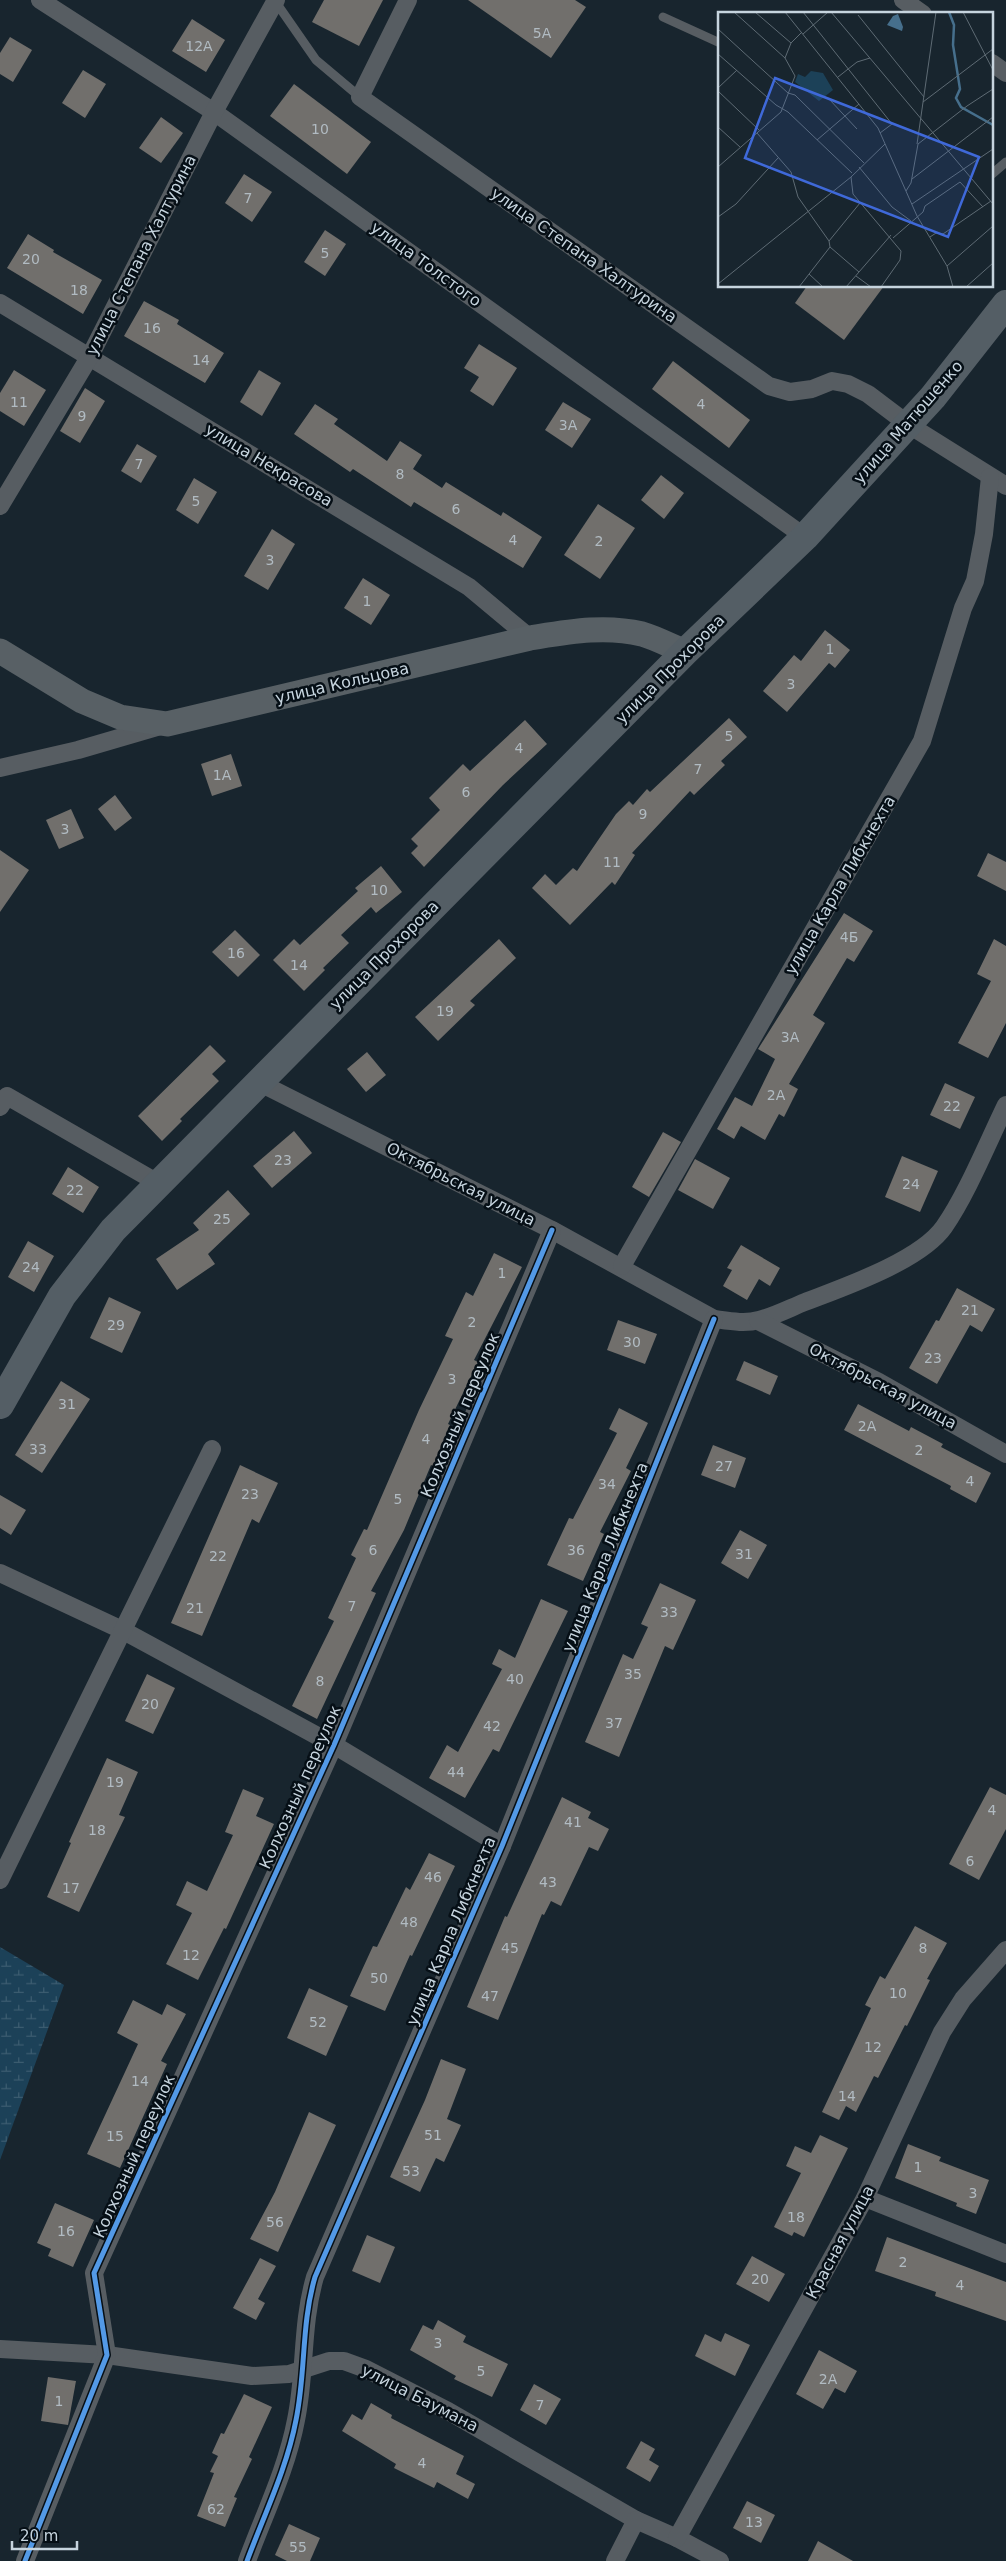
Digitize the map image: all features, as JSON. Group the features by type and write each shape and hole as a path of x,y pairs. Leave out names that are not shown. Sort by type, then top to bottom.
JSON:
{"main road":[{"name":"улица Матюшенко","path":"805,537 909,425 952,374 1006,304"},
{"name":"улица Прохорова","path":"0,1404 62,1296 113,1230 685,652 805,537"},
{"name":"улица Кольцова","path":"167,724 530,638 577,630 613,629 643,634 685,652"},
{"path":"0,651 82,701 120,716 167,724"}],"street":[{"name":"улица Толстого","path":"40,0 214,112 805,537"},
{"name":"улица Степана Халтурина","path":"0,506 90,356 214,112 275,0"},
{"path":"360,97 408,0"},
{"path":"903,0 919,12"},
{"path":"994,65 1006,74"},
{"name":"улица Степана Халтурина","path":"360,97 769,386 790,392 812,389 832,381 848,384 868,394 909,425 1006,486"},
{"name":"улица Некрасова","path":"0,303 468,587 530,638"},
{"name":"улица Карла Либкнехта","path":"622,1266 922,741 963,608 975,581 984,534 990,477"},
{"name":"улица Кольцова","path":"0,768 78,750 167,724"},
{"name":"Октябрьская улица","path":"258,1082 622,1266 714,1319"},
{"path":"2,1099 158,1184"},
{"path":"714,1319 737,1322 758,1321 878,1271 925,1244 943,1228 956,1206 1005,1108"},
{"name":"Колхозный переулок","path":"107,2356 94,2273 334,1745 552,1230"},
{"name":"улица Карла Либкнехта","path":"247,2561 290,2446 304,2369 307,2305 315,2276 502,1846 714,1319"},
{"name":"Октябрьская улица","path":"758,1321 879,1382 1006,1454"},
{"path":"0,1880 212,1448"},
{"path":"0,1573 122,1630 334,1745 502,1846"},
{"name":"Красная улица","path":"678,2538 865,2198 942,2032 963,1998 1006,1950"},
{"path":"865,2198 1006,2254"},
{"name":"улица Баумана","path":"0,2349 107,2356 252,2376 271,2376 329,2361 344,2361 366,2369 448,2411 636,2520 678,2538 720,2561"},
{"path":"25,2561 107,2356"},
{"path":"614,2561 636,2520"}],"lane":[{"path":"275,0 316,60 360,97"},
{"path":"663,16 718,42"},
{"path":"994,172 1006,162"}],"green space":[{"path":"0,1947 64,1985 0,2160"}],"building":[{"path":"324,0 383,0 359,46 312,22"},
{"path":"468,0 575,0 586,7 551,58"},
{"path":"192,19 225,40 206,72 172,51"},
{"path":"10,37 32,50 13,82 0,74 0,53"},
{"path":"83,70 106,84 85,118 62,103"},
{"path":"294,84 371,142 347,174 270,116"},
{"path":"161,117 183,133 161,163 139,148"},
{"path":"244,174 272,192 252,222 225,203"},
{"path":"325,230 346,244 325,276 304,262"},
{"path":"28,234 54,250 53,252 102,280 83,314 7,268"},
{"path":"806,288 883,288 844,340 795,303"},
{"path":"144,301 179,320 177,324 224,353 205,383 124,336"},
{"path":"479,344 517,368 493,406 470,391 479,377 464,368"},
{"path":"673,361 750,420 729,448 652,389"},
{"path":"14,370 46,390 24,426 0,411 0,393"},
{"path":"259,370 281,383 262,416 240,402"},
{"path":"85,388 105,401 80,443 60,431"},
{"path":"563,402 591,419 572,448 545,430"},
{"path":"315,404 338,419 334,424 387,461 400,441 422,455 413,469 442,488 446,482 501,516 503,512 542,537 523,568 414,502 411,507 353,469 350,472 294,434"},
{"path":"137,444 157,456 141,483 121,471"},
{"path":"661,475 684,493 664,519 641,500"},
{"path":"194,478 217,492 198,524 176,510"},
{"path":"598,504 635,528 600,579 564,555"},
{"path":"272,529 295,544 268,590 244,576"},
{"path":"363,578 390,595 371,625 344,608"},
{"path":"825,630 850,650 835,668 829,663 787,712 763,691 794,655 801,661"},
{"path":"729,718 747,737 721,761 725,765 694,795 690,791 632,853 635,855 615,885 612,882 570,925 532,888 545,874 556,885 573,868 577,871 616,814 629,801 633,805 647,789 650,792"},
{"path":"525,720 547,744 503,785 424,867 411,853 418,846 411,839 440,810 429,798 463,764 470,771"},
{"path":"231,754 242,786 212,796 201,764"},
{"path":"115,795 132,818 115,831 98,809"},
{"path":"71,809 84,838 59,849 46,820"},
{"path":"0,850 29,870 0,912"},
{"path":"988,853 1006,862 1006,891 977,876"},
{"path":"381,866 402,892 376,913 371,907 341,935 349,943 323,968 325,970 304,991 273,960 294,939 300,945 358,891 355,888"},
{"path":"844,913 873,931 854,962 847,958 813,1015 825,1023 789,1084 798,1089 784,1117 779,1114 765,1140 741,1126 734,1139 717,1129 735,1097 752,1106 775,1059 758,1049"},
{"path":"235,930 260,955 238,977 212,952"},
{"path":"499,939 516,958 470,1001 475,1005 438,1041 415,1017"},
{"path":"994,939 1006,946 1006,1023 988,1058 958,1043 991,981 977,974"},
{"path":"210,1045 226,1061 212,1074 219,1081 180,1119 182,1121 162,1141 138,1116"},
{"path":"367,1052 386,1075 366,1092 347,1069"},
{"path":"945,1083 975,1097 960,1129 930,1115"},
{"path":"294,1131 312,1153 272,1188 253,1166"},
{"path":"663,1132 681,1142 649,1197 632,1187"},
{"path":"902,1156 938,1171 920,1212 885,1197"},
{"path":"695,1159 730,1178 713,1209 678,1190"},
{"path":"68,1167 99,1187 83,1213 52,1194"},
{"path":"228,1190 250,1214 208,1254 215,1264 177,1290 156,1259 199,1230 193,1223"},
{"path":"28,1241 54,1256 34,1292 8,1277"},
{"path":"741,1245 780,1268 770,1286 759,1279 747,1300 723,1286 732,1270 727,1268"},
{"path":"494,1253 522,1267 474,1360 478,1362 448,1424 450,1425 433,1466 431,1465 404,1530 371,1591 376,1593 317,1719 292,1706 334,1621 328,1618 356,1558 351,1555 364,1529 367,1530 419,1410 453,1339 445,1336 466,1292 473,1296"},
{"path":"957,1288 995,1309 982,1332 970,1325 937,1384 909,1368 936,1320 939,1321"},
{"path":"109,1297 141,1312 122,1353 90,1338"},
{"path":"618,1320 657,1334 645,1364 607,1350"},
{"path":"744,1361 778,1376 770,1395 736,1380"},
{"path":"61,1381 90,1399 42,1473 15,1455"},
{"path":"858,1404 909,1431 911,1427 943,1444 941,1447 991,1473 976,1503 950,1489 951,1486 844,1430"},
{"path":"619,1408 648,1423 626,1468 631,1471 600,1532 604,1534 583,1581 547,1565 569,1518 573,1519 617,1433 609,1429"},
{"path":"713,1445 746,1458 735,1488 701,1475"},
{"path":"240,1465 278,1483 259,1523 252,1519 202,1636 171,1623"},
{"path":"0,1495 26,1510 11,1535 0,1528"},
{"path":"740,1530 767,1545 748,1579 721,1563"},
{"path":"660,1583 696,1600 673,1650 665,1646 619,1757 585,1742 623,1654 633,1659 648,1627 641,1624"},
{"path":"541,1599 568,1611 499,1752 493,1749 465,1798 429,1778 447,1745 458,1752 502,1669 492,1664 499,1649 515,1658"},
{"path":"147,1674 175,1688 153,1734 125,1721"},
{"path":"107,1758 138,1772 119,1815 125,1817 79,1912 47,1897 71,1843 69,1842"},
{"path":"990,1787 1006,1795 1006,1829 979,1880 949,1864"},
{"path":"243,1789 264,1798 256,1816 274,1824 226,1929 224,1928 198,1980 166,1964 192,1913 176,1905 187,1881 207,1891 233,1835 225,1832"},
{"path":"562,1797 591,1812 588,1818 609,1829 598,1851 589,1847 561,1906 551,1901 544,1915 542,1914 498,2020 467,2007 505,1916 507,1917"},
{"path":"429,1853 455,1866 412,1956 410,1955 385,2011 350,1996 373,1946 377,1947 406,1887 410,1890"},
{"path":"915,1926 947,1943 927,1979 930,1980 907,2026 905,2025 878,2078 874,2076 856,2112 846,2106 839,2120 822,2112 871,2008 865,2005 880,1976 885,1979"},
{"path":"309,1988 348,2006 326,2056 287,2038"},
{"path":"133,2000 162,2015 167,2004 186,2014 161,2061 167,2064 120,2168 87,2154 138,2044 117,2033"},
{"path":"441,2059 466,2069 447,2119 461,2125 444,2162 436,2158 420,2192 390,2177 425,2100"},
{"path":"309,2112 336,2125 278,2252 250,2239 275,2192"},
{"path":"820,2135 848,2148 804,2237 794,2232 792,2236 774,2227 801,2173 786,2166 795,2146 811,2153"},
{"path":"908,2144 941,2157 939,2161 989,2180 976,2214 956,2206 957,2203 895,2178"},
{"path":"55,2203 94,2220 73,2267 48,2256 51,2249 37,2243"},
{"path":"367,2235 395,2247 380,2283 352,2271"},
{"path":"887,2237 1006,2282 1006,2321 935,2296 936,2292 875,2271"},
{"path":"752,2256 785,2274 769,2302 736,2284"},
{"path":"260,2258 276,2266 258,2299 265,2303 256,2320 233,2308"},
{"path":"438,2320 466,2336 463,2342 508,2364 492,2397 454,2379 456,2376 410,2350 423,2325 433,2330"},
{"path":"725,2333 750,2345 735,2376 695,2356 705,2334 721,2342"},
{"path":"819,2350 857,2371 845,2393 835,2388 823,2409 796,2394"},
{"path":"48,2377 76,2381 68,2425 41,2421"},
{"path":"534,2384 561,2399 546,2425 520,2410"},
{"path":"244,2394 272,2407 249,2457 252,2459 234,2497 237,2498 225,2527 197,2516 214,2473 210,2472 218,2456 212,2453 221,2433 224,2434"},
{"path":"371,2403 392,2415 391,2418 464,2456 456,2474 475,2484 468,2499 437,2482 434,2488 394,2468 396,2464 342,2431 352,2414 362,2420"},
{"path":"641,2441 655,2449 649,2460 659,2466 650,2482 626,2468"},
{"path":"747,2501 775,2515 761,2543 733,2528"},
{"path":"289,2524 320,2538 310,2561 287,2561 275,2555"},
{"path":"818,2541 853,2561 808,2561"}],"cycle path":[{"path":"25,2561 107,2355 94,2273 334,1745 552,1230"},
{"path":"247,2561 281,2474 292,2438 299,2402 305,2331 315,2277 502,1846 714,1319"}]}
